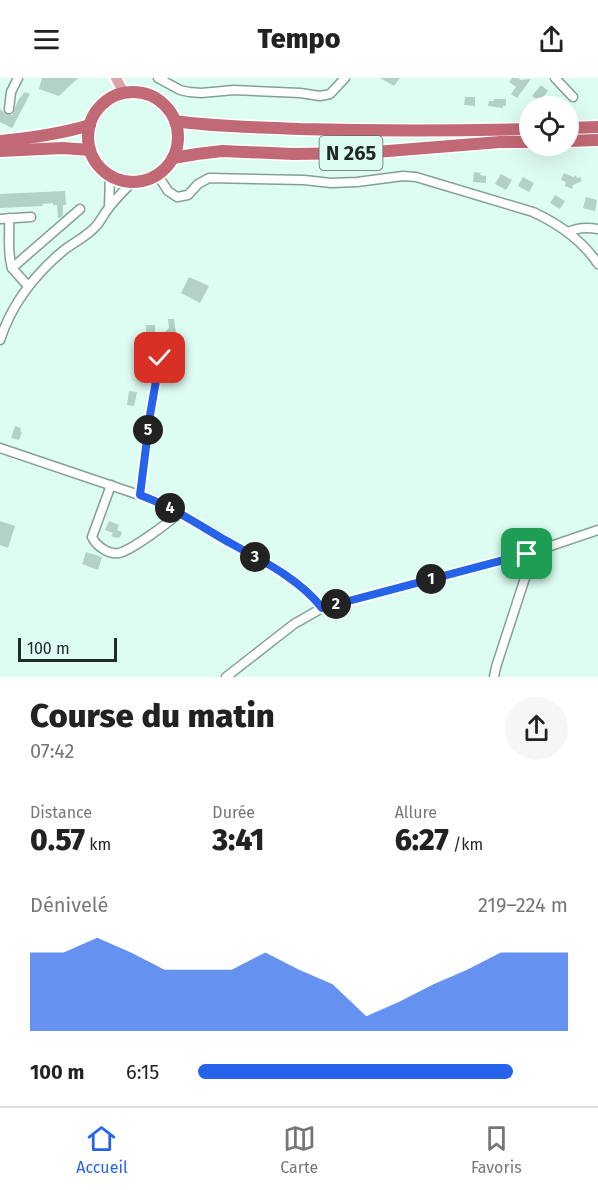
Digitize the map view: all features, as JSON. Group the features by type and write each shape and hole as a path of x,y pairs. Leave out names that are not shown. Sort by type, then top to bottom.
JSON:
{"highway":[{"path":"137,92 149,95 169,110 175,121 178,132 173,158 157,174 146,180 121,180 110,175 95,160 90,150 88,138 90,125 95,113 112,97 137,92"},
{"name":"N 265","path":"175,121 206,126 326,129 519,129"},
{"path":"0,141 70,131 90,125"},
{"path":"579,128 598,127"},
{"path":"579,141 598,140"},
{"name":"N 265","path":"173,158 222,152 363,153 519,142"},
{"path":"0,151 63,148 90,150"}],"main road":[{"path":"116,78 124,93"}],"street":[{"path":"9,109 11,92 18,78"},
{"path":"158,78 180,90 189,92 234,90 320,96 330,94 345,78"},
{"path":"555,78 572,96"},
{"path":"157,174 168,191 177,197 188,195 198,184 209,178 304,180 331,183 403,176 416,177 533,212 550,220 582,244 598,264"},
{"path":"109,207 110,175"},
{"path":"0,340 17,302 28,286 64,250 97,226 109,207 133,181"},
{"path":"12,268 80,209"},
{"path":"28,286 5,258 10,238 4,218 31,217"},
{"path":"568,232 576,228 598,229"},
{"path":"140,495 160,358"},
{"path":"0,448 154,500 266,563 306,589 322,608"},
{"path":"111,485 92,537 94,542 112,553 118,554 130,548 179,513"},
{"path":"226,677 294,624 322,608 527,554 598,530"},
{"path":"494,677 525,578 527,554"}],"building":[{"path":"42,78 78,78 59,96 39,89"},
{"path":"380,78 400,78 394,86"},
{"path":"512,78 531,79 517,98 511,94 516,87 509,82"},
{"path":"541,85 548,91 544,96 532,96"},
{"path":"25,92 30,94 12,128 0,122 0,109 12,115"},
{"path":"465,97 475,97 475,106 464,105"},
{"path":"494,99 506,99 506,106 503,108 488,106 489,101 494,101"},
{"path":"474,172 486,176 486,183 473,182"},
{"path":"564,173 573,177 576,175 582,181 573,185 572,189 565,186 566,182 561,180"},
{"path":"501,174 512,180 506,190 495,184"},
{"path":"523,177 534,183 529,192 518,186"},
{"path":"65,191 66,205 63,205 63,215 60,218 58,218 57,205 53,203 42,204 43,206 0,208 0,194"},
{"path":"555,195 565,201 560,209 550,203"},
{"path":"586,197 597,200 595,211 583,208"},
{"path":"189,277 209,286 200,303 181,293"},
{"path":"168,319 174,319 179,354 173,355 170,338 167,339 165,332 169,328"},
{"path":"146,325 155,325 158,344 140,342 141,332 146,332"},
{"path":"129,391 137,392 134,406 127,405"},
{"path":"15,426 21,428 19,440 11,438"},
{"path":"0,521 15,526 8,548 0,545"},
{"path":"109,521 119,525 117,530 122,532 120,537 111,536 113,533 105,530"},
{"path":"86,552 102,557 98,570 82,564"}],"route":[{"path":"160,358 140,495 154,500 266,563 306,589 322,608 527,554"}]}
